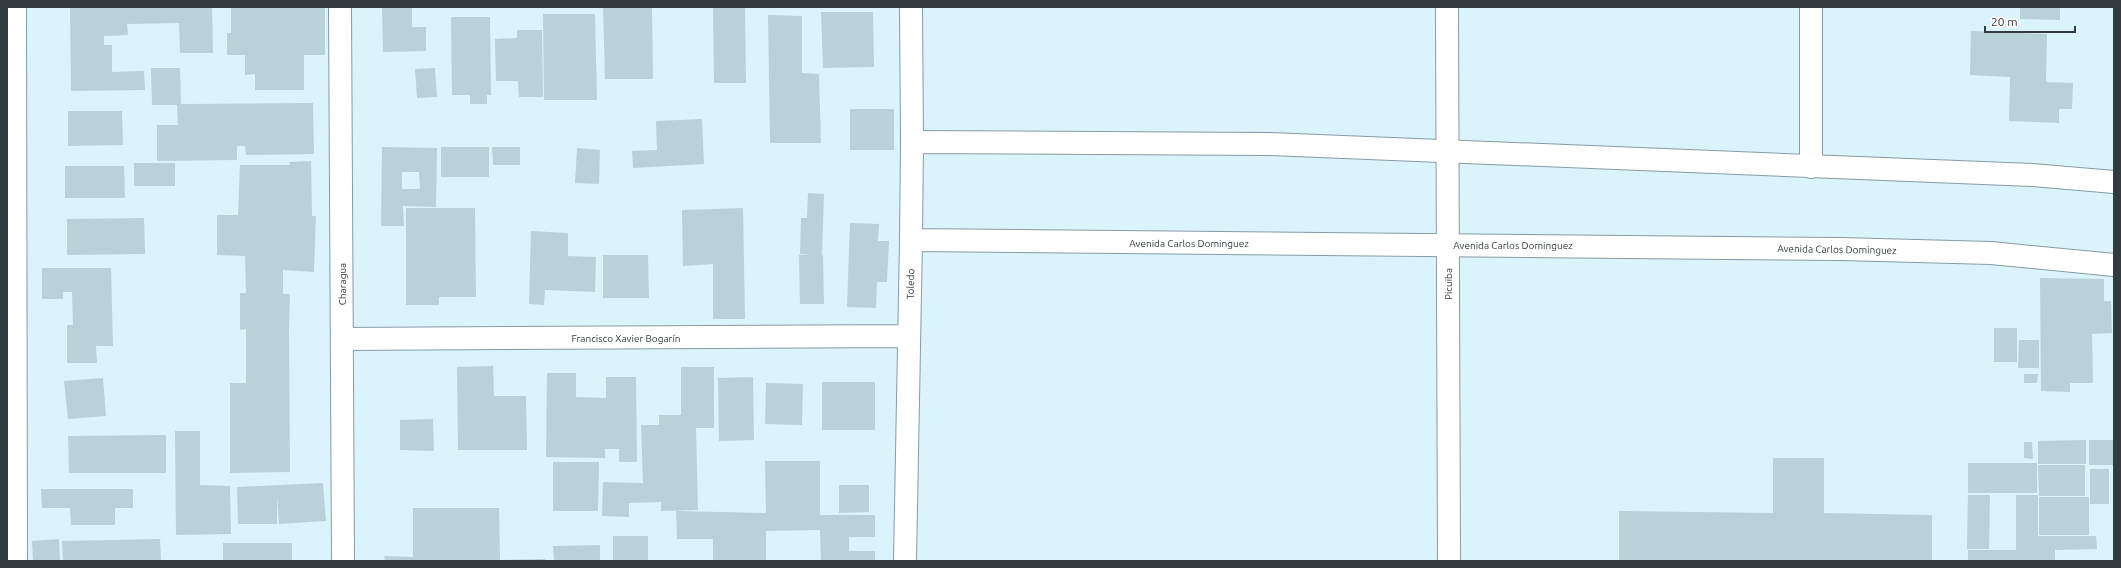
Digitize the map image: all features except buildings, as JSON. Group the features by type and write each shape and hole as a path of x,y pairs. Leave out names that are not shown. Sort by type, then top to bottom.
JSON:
{"street":[{"path":"15,7 16,561"},
{"name":"Charagua","path":"340,7 343,561"},
{"name":"Toledo","path":"905,561 911,240 911,7"},
{"name":"Picuiba","path":"1447,7 1449,561"},
{"path":"1811,7 1811,167"},
{"path":"912,142 1268,144 2032,175 2114,182"},
{"name":"Avenida Carlos Dominguez","path":"911,240 1841,249 1991,253 2114,265"},
{"name":"Francisco Xavier Bogarín","path":"342,339 909,336"}]}
